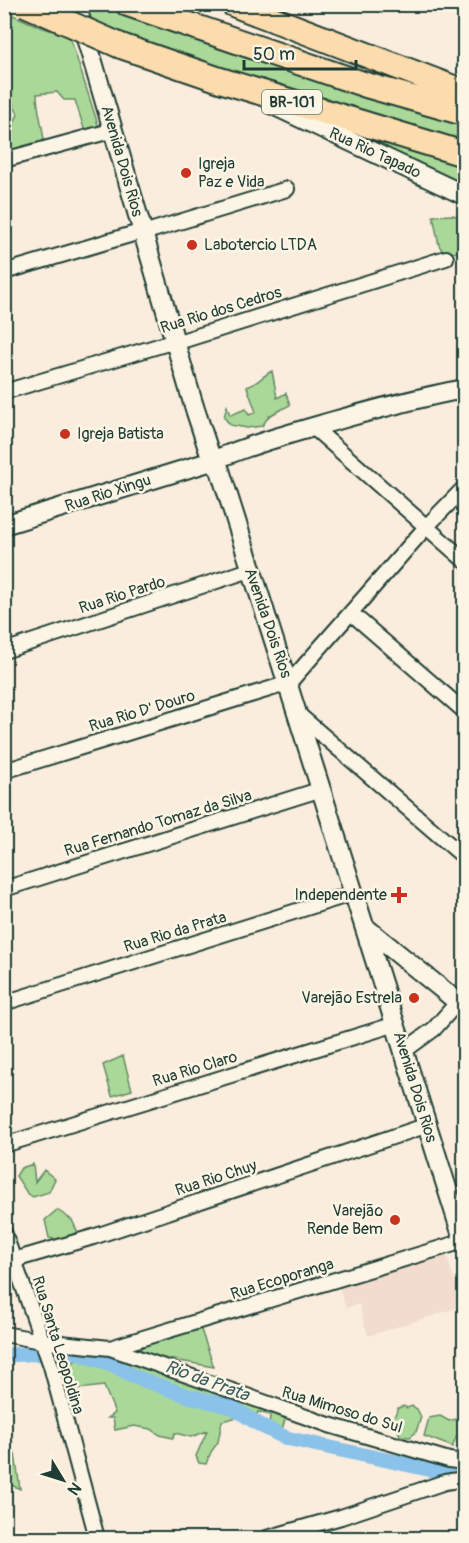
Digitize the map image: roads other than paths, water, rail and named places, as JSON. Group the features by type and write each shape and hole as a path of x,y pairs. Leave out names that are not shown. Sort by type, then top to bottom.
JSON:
{"highway":[{"name":"BR-101","path":"25,4 122,46 220,80 465,154"},
{"name":"BR-101","path":"128,4 366,85 465,113"},
{"path":"232,4 465,92"}],"main road":[{"name":"Avenida Dois Rios","path":"76,4 175,343 212,461 220,470 250,570 289,683 464,1242"},
{"name":"Rua Rio Tapado","path":"220,80 465,195"},
{"path":"212,461 232,452 313,427 405,402 465,389"},
{"name":"Rua Rio Xingu","path":"4,525 212,461"},
{"path":"365,927 463,1001"}],"street":[{"path":"4,160 114,130"},
{"path":"4,272 287,189"},
{"name":"Rua Rio dos Cedros","path":"4,392 175,343 446,258"},
{"path":"313,427 465,560"},
{"path":"289,683 426,527 465,488"},
{"name":"Rua Rio Pardo","path":"4,651 250,570"},
{"path":"351,613 465,711"},
{"name":"Rua Rio D' Douro","path":"4,771 289,683"},
{"path":"298,714 465,857"},
{"name":"Rua Fernando Tomaz da Silva","path":"4,889 322,789"},
{"name":"Rua Rio da Prata","path":"4,1003 354,893"},
{"path":"404,1051 434,1029 463,1001"},
{"name":"Rua Rio Claro","path":"4,1145 396,1024"},
{"name":"Rua Rio Chuy","path":"14,1260 104,1233 428,1125"},
{"name":"Rua Santa Leopoldina","path":"4,1232 50,1364 97,1539"},
{"name":"Rua Ecoporanga","path":"110,1348 464,1242"},
{"path":"4,1334 43,1344 110,1348"},
{"name":"Rua Mimoso do Sul","path":"110,1348 328,1425 449,1460 465,1462"},
{"path":"267,1539 445,1482 465,1479"}],"waterway":[{"name":"Rio da Prata","path":"4,1355 74,1352 112,1364 133,1376 188,1396 232,1407 286,1438 464,1477"}],"place":[{"name":"Igreja Paz e Vida","path":"186,173"},
{"name":"Labotercio LTDA","path":"192,245"},
{"name":"Igreja Batista","path":"65,434"},
{"name":"Independente","path":"399,895"},
{"name":"Varejão Estrela","path":"414,998"},
{"name":"Varejão Rende Bem","path":"395,1220"}]}
